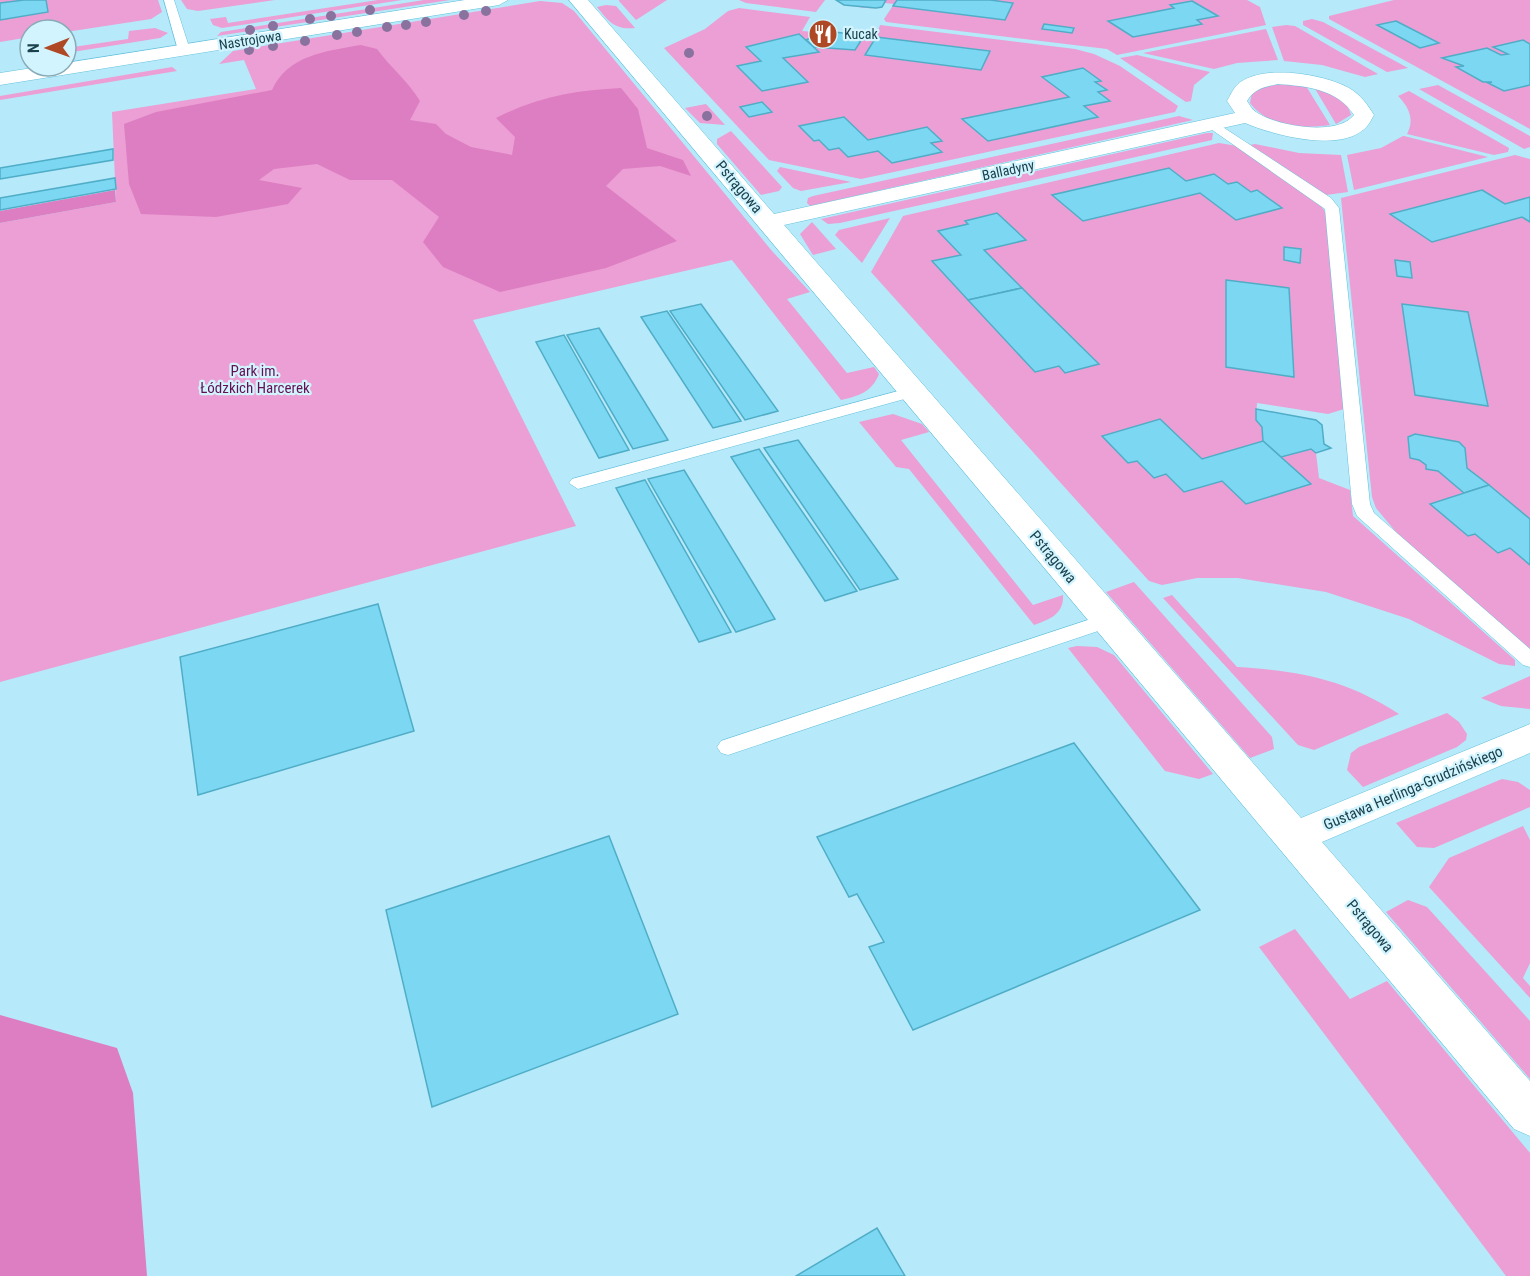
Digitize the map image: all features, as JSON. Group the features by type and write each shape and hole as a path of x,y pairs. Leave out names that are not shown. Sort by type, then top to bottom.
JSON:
{"street":[{"name":"Nastrojowa","path":"0,80 499,0"},
{"name":"Pstrągowa","path":"578,0 1106,621 1295,837 1530,1114"},
{"path":"1285,79 1314,82 1338,89 1358,102 1364,115 1359,124 1348,129 1317,134 1281,130 1247,116 1237,101 1242,89 1250,83 1285,79"},
{"name":"Balladyny","path":"768,222 1247,116"},
{"name":"Gustawa Herlinga-Grudzińskiego","path":"1295,837 1530,738"}],"lane":[{"path":"169,0 184,50"},
{"path":"1212,124 1326,201 1332,208 1361,504 1366,516 1530,660"},
{"path":"578,483 913,392"},
{"path":"729,747 1106,621"}],"green space":[{"path":"0,0 158,0 162,12 151,19 78,30 78,18 18,18 18,39 0,42"},
{"path":"181,0 275,0 198,11 187,9"},
{"path":"378,0 402,0 222,28 213,25 210,19 226,17 228,23"},
{"path":"424,0 450,0 217,36 221,32"},
{"path":"619,0 667,0 636,20 619,1"},
{"path":"739,0 825,0 816,12 746,3"},
{"path":"836,0 1247,0 1260,7 1266,25 1117,55 1107,49 886,22 884,19 894,4 885,3 882,7 864,8"},
{"path":"1394,0 1530,0 1530,129 1329,19 1329,16"},
{"name":"Park im. Łódzkich Harcerek","path":"540,1 562,3 574,11 772,251 810,292 787,299 847,373 874,367 879,374 873,385 859,395 841,400 732,260 473,320 576,526 0,682 0,223 116,202 112,112 256,89 244,60 219,64 233,51"},
{"path":"616,6 635,28 622,28 609,21 597,7"},
{"path":"739,8 810,17 802,31 876,37 880,25 1075,49 1094,54 1120,66 1178,106 1175,112 861,179 769,160 664,48 705,29 728,11"},
{"path":"1312,19 1323,22 1408,68 1387,72 1303,25 1303,21"},
{"path":"1295,26 1378,74 1365,77 1322,65 1284,61 1272,27"},
{"path":"155,28 168,33 160,38 78,51 78,46 128,39 129,31"},
{"path":"1266,29 1278,60 1237,63 1214,69 1143,53"},
{"path":"1137,55 1210,72 1194,85 1191,101 1186,102 1120,58"},
{"path":"172,67 177,71 0,100 0,96"},
{"path":"1283,84 1306,86 1330,125 1308,127 1276,122 1257,111 1250,103 1252,93 1262,87"},
{"path":"1438,85 1530,136 1530,147 1524,149 1419,89"},
{"path":"1314,87 1341,100 1346,104 1351,115 1336,124"},
{"path":"1409,91 1509,148 1508,152 1494,155 1407,134 1411,124 1410,114 1398,96"},
{"path":"706,104 725,125 700,123 685,108"},
{"path":"1179,116 1193,120 810,206 807,203 808,198 813,196"},
{"path":"731,131 782,187 779,191 761,195 717,144 717,139"},
{"path":"1213,133 1212,140 840,223 828,224 821,219"},
{"path":"1403,136 1488,157 1354,190 1347,155 1381,148"},
{"path":"1219,143 1237,146 1320,204 1327,215 1344,409 1328,414 1257,403 1256,420 1262,427 1263,441 1281,457 1311,449 1316,453 1319,478 1350,490 1353,516 1515,660 1515,666 1499,664 1409,619 1326,592 1238,578 1197,578 1162,585 1149,581 871,272 903,216"},
{"path":"1250,145 1299,153 1341,155 1348,192 1326,195"},
{"path":"1515,155 1530,159 1530,650 1401,538 1376,508 1372,497 1341,198"},
{"path":"780,167 851,182 801,191 793,188 777,171"},
{"path":"890,218 862,263 835,235 839,230"},
{"path":"812,222 836,249 813,255 800,234"},
{"path":"893,414 922,424 929,432 901,440 1033,605 1063,595 1061,607 1055,615 1034,625 909,469 896,467 859,422"},
{"path":"1134,582 1272,737 1274,749 1250,758 1106,592"},
{"path":"1172,595 1237,667 1302,674 1321,679 1360,692 1399,714 1314,750 1298,745 1163,598"},
{"path":"1097,647 1114,655 1213,774 1199,779 1165,771 1068,648"},
{"path":"1530,676 1530,709 1501,706 1481,698"},
{"path":"1447,713 1459,722 1467,734 1466,740 1457,747 1363,787 1347,770 1351,753 1359,747"},
{"path":"1502,779 1518,782 1530,790 1530,807 1434,848 1417,847 1396,823"},
{"path":"1523,826 1530,840 1530,963 1523,978 1530,986 1530,998 1429,887 1449,858"},
{"path":"1408,900 1427,907 1530,1021 1530,1079 1386,912"},
{"path":"1295,929 1350,999 1387,981 1530,1153 1530,1276 1506,1276 1259,947"}],"shaded area":[{"path":"361,45 377,49 420,101 410,120 436,124 446,134 471,147 512,155 515,137 496,118 526,105 557,96 621,88 638,109 647,148 683,160 691,176 660,166 623,169 606,186 677,241 606,268 500,292 443,267 423,242 439,217 392,180 350,180 317,164 274,169 259,180 302,188 288,204 216,217 141,214 129,184 124,124 156,112 272,90 279,78 298,62 322,53"},
{"path":"115,190 116,202 0,223 0,211"},
{"path":"0,1015 117,1048 133,1093 147,1276 0,1276"}],"building":[{"path":"46,0 48,12 0,20 0,3"},
{"path":"836,0 886,0 882,7 876,8 844,5"},
{"path":"897,0 990,0 1013,3 1005,20 893,6"},
{"path":"1192,1 1218,16 1197,20 1202,24 1133,37 1108,21 1174,8 1170,5"},
{"path":"1396,21 1439,43 1420,48 1377,25"},
{"path":"1044,24 1074,28 1072,33 1042,29"},
{"path":"826,31 864,36 855,50 814,47 806,40"},
{"path":"799,34 819,52 783,58 808,82 762,91 737,66 761,61 746,47"},
{"path":"876,37 990,51 981,70 865,55"},
{"path":"1523,40 1530,44 1530,85 1504,91 1488,83 1492,82 1483,82 1456,67 1464,66 1442,58 1487,48 1501,55 1508,54 1493,47"},
{"path":"1083,68 1101,81 1095,82 1107,90 1098,92 1110,101 1084,106 1098,117 988,141 962,119 1069,97 1042,77"},
{"path":"762,102 772,112 749,117 740,107"},
{"path":"844,117 868,140 927,127 942,141 931,143 942,152 892,163 878,151 848,157 839,148 829,150 819,140 814,141 799,126"},
{"path":"113,149 113,160 0,179 0,168"},
{"path":"1169,168 1186,181 1214,174 1228,184 1237,182 1251,192 1257,190 1282,208 1236,220 1200,193 1083,221 1052,195"},
{"path":"115,178 116,189 0,210 0,198"},
{"path":"1482,190 1505,204 1530,197 1530,222 1522,217 1432,242 1390,214"},
{"path":"997,213 1026,240 984,250 1022,288 968,300 932,261 961,255 938,231 968,224 965,221"},
{"path":"1284,247 1301,249 1300,263 1284,260"},
{"path":"1395,260 1410,262 1412,278 1397,276"},
{"path":"1226,280 1289,288 1294,377 1226,367"},
{"path":"1022,288 1099,364 1065,373 1059,366 1035,372 968,300"},
{"path":"701,304 778,411 745,420 670,311"},
{"path":"1402,304 1468,312 1488,406 1415,395"},
{"path":"667,311 741,421 713,428 641,317"},
{"path":"599,328 668,440 633,449 567,335"},
{"path":"564,335 629,450 599,458 536,342"},
{"path":"1256,409 1316,420 1322,425 1324,444 1331,448 1316,453 1311,449 1281,457 1263,441 1262,427 1256,420"},
{"path":"1160,419 1202,459 1263,441 1311,484 1246,504 1222,481 1184,492 1166,474 1154,478 1137,461 1128,463 1102,436"},
{"path":"1415,434 1459,442 1465,448 1467,468 1489,485 1464,493 1438,471 1426,469 1426,465 1419,460 1410,458 1408,437"},
{"path":"798,440 898,579 860,590 764,448"},
{"path":"759,449 857,591 825,601 731,457"},
{"path":"684,470 775,619 736,632 648,479"},
{"path":"645,480 731,632 699,642 616,488"},
{"path":"1489,485 1530,519 1530,565 1510,548 1498,553 1475,534 1468,536 1430,504"},
{"path":"378,604 414,731 198,795 180,657"},
{"path":"1074,743 1200,910 913,1030 869,947 884,942 857,894 849,897 817,837"},
{"path":"609,836 678,1014 432,1107 386,910"},
{"path":"877,1228 905,1276 796,1276"}],"place":[{"name":"Kucak","path":"823,34"}]}
